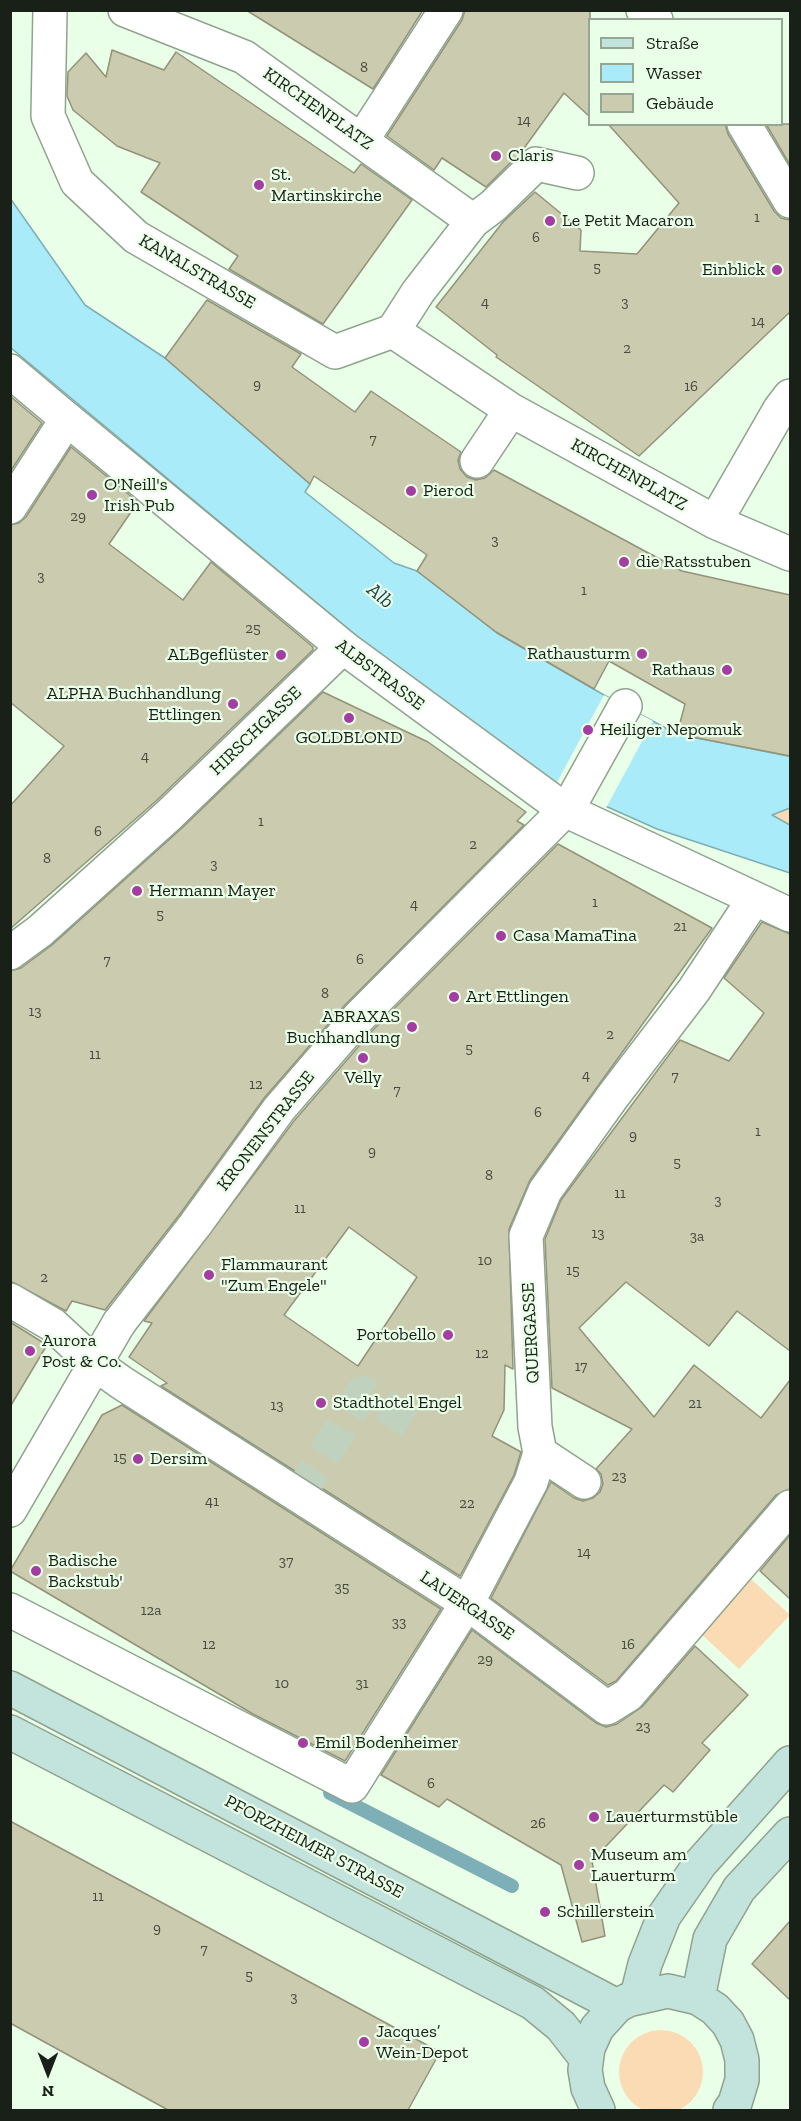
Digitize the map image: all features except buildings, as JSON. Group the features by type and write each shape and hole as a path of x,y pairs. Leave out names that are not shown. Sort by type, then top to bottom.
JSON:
{"main road":[{"name":"PFORZHEIMER STRASSE","path":"10,1688 627,2001"},
{"name":"PFORZHEIMER STRASSE","path":"10,1732 533,2003 561,2026 586,2058"},
{"path":"598,2110 588,2088 586,2058 597,2028 627,2001 664,1916 700,1864 790,1763"},
{"path":"698,1998 710,1939 739,1889 790,1834"},
{"path":"627,2001 668,1990 698,1998 715,2009 728,2023 737,2040 742,2060 740,2108"}],"street":[{"name":"KANALSTRASSE","path":"50,10 48,116 77,182 136,237 335,352 393,331"},
{"name":"KIRCHENPLATZ","path":"125,10 244,57 473,221"},
{"path":"362,140 446,10"},
{"path":"745,126 790,201"},
{"path":"393,331 418,292 473,221 536,164 577,174"},
{"name":"KIRCHENPLATZ","path":"393,331 511,410 716,522 790,554"},
{"name":"ALBSTRASSE","path":"10,370 343,647 571,802 753,899 790,915"},
{"path":"716,522 780,409 790,396"},
{"path":"477,462 511,410"},
{"path":"10,507 67,419"},
{"name":"HIRSCHGASSE","path":"10,952 40,931 161,808 343,647"},
{"name":"KRONENSTRASSE","path":"10,1510 119,1323 195,1225 279,1109 358,1017 571,802 625,706"},
{"name":"QUERGASSE","path":"10,1610 352,1786 467,1604 531,1482 540,1453 535,1427 526,1236 545,1191 613,1096 694,990 753,899"},
{"name":"LAUERGASSE","path":"10,1300 53,1325 94,1363 467,1604 608,1708 628,1695 790,1507"},
{"path":"540,1453 584,1482"}],"shaded area":[{"path":"790,808 790,825 771,815"},
{"path":"750,1578 790,1615 739,1669 700,1633"},
{"path":"653,2030 669,2030 685,2037 696,2048 703,2064 700,2088 691,2102 669,2114 653,2114 637,2107 626,2096 619,2080 619,2064 626,2048 637,2037"}],"water":[{"name":"Alb","path":"10,198 85,305 165,358 310,484 305,492 394,563 417,571 497,633 677,734 788,756 790,747 790,808 772,815 790,825 790,873 657,829 556,784 501,751 359,638 11,348"}],"pier":[{"path":"604,695 653,721 606,808 556,784"}],"waterway":[{"path":"330,1793 512,1886"}],"tunnel":[{"path":"298,1497 363,1392 414,1424"}],"place":[{"name":"Claris","path":"496,156"},
{"name":"St. Martinskirche","path":"259,185"},
{"name":"Le Petit Macaron","path":"550,221"},
{"name":"Einblick","path":"777,270"},
{"name":"Pierod","path":"411,491"},
{"name":"O'Neill's Irish Pub","path":"92,495"},
{"name":"die Ratsstuben","path":"624,562"},
{"name":"Rathausturm","path":"642,654"},
{"name":"ALBgeflüster","path":"281,655"},
{"name":"Rathaus","path":"727,670"},
{"name":"ALPHA Buchhandlung Ettlingen","path":"233,704"},
{"name":"GOLDBLOND","path":"349,718"},
{"name":"Heiliger Nepomuk","path":"588,730"},
{"name":"Hermann Mayer","path":"137,891"},
{"name":"Casa MamaTina","path":"501,936"},
{"name":"Art Ettlingen","path":"454,997"},
{"name":"ABRAXAS Buchhandlung","path":"412,1027"},
{"name":"Velly","path":"363,1058"},
{"name":"Flammaurant \"Zum Engele\"","path":"209,1275"},
{"name":"Portobello","path":"448,1335"},
{"name":"Aurora Post & Co.","path":"30,1351"},
{"name":"Stadthotel Engel","path":"321,1403"},
{"name":"Dersim","path":"138,1459"},
{"name":"Badische Backstub'","path":"36,1571"},
{"name":"Emil Bodenheimer","path":"303,1743"},
{"name":"Lauerturmstüble","path":"594,1817"},
{"name":"Museum am Lauerturm","path":"579,1865"},
{"name":"Schillerstein","path":"545,1912"},
{"name":"Jacques’ Wein-Depot","path":"364,2042"}]}
